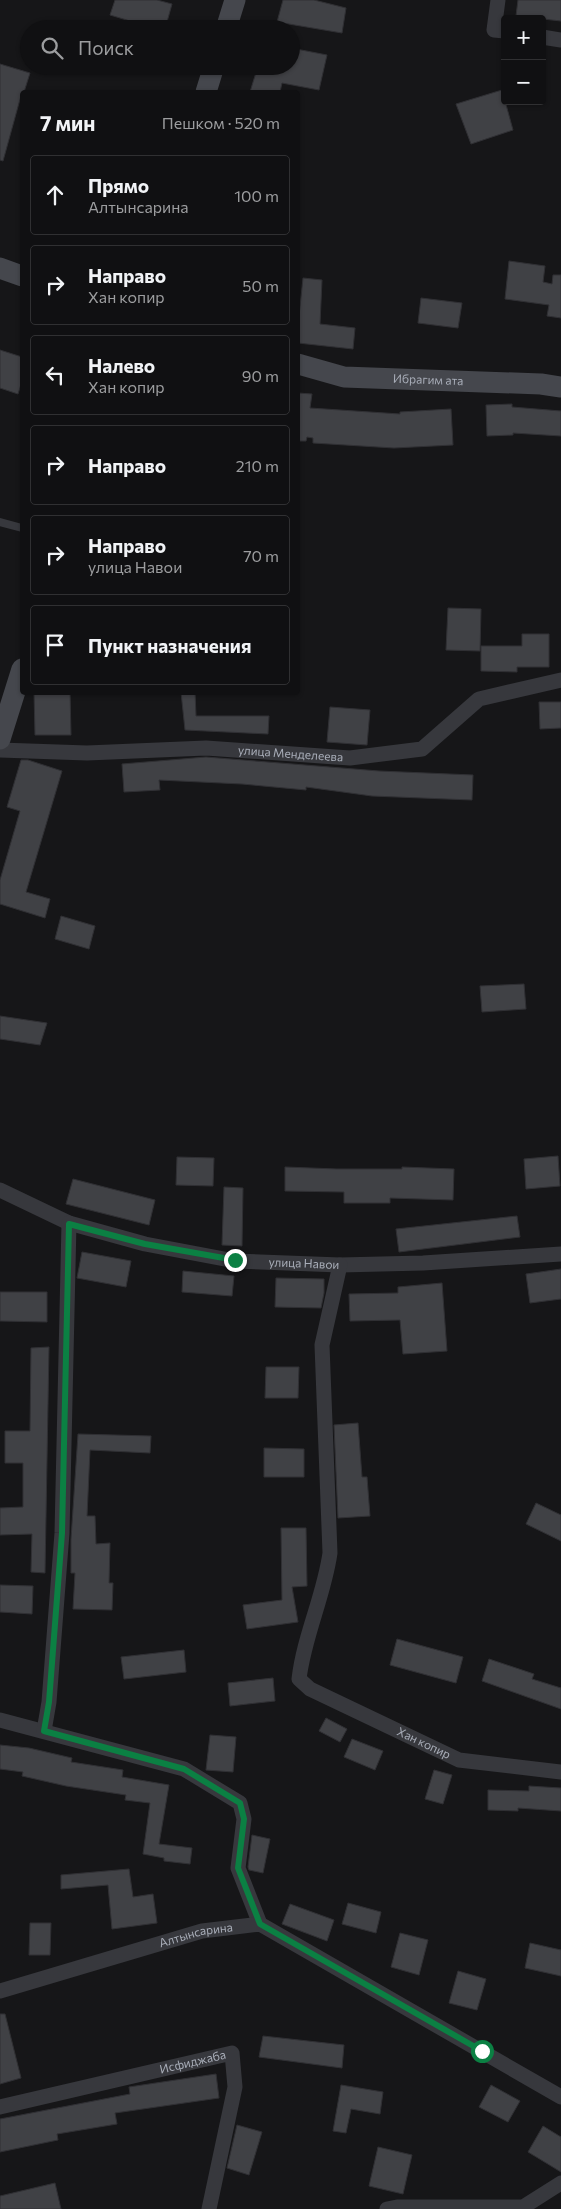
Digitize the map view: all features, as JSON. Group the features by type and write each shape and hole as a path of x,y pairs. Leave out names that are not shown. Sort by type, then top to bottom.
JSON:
{"street":[{"path":"229,20 235,0"},
{"path":"498,0 499,30"},
{"path":"546,38 561,40"},
{"path":"207,90 211,75"},
{"path":"0,268 20,275"},
{"name":"Ибрагим ата","path":"300,365 344,377 541,384 561,387"},
{"path":"0,739 20,675"},
{"name":"улица Менделеева","path":"0,750 86,753 206,748 350,758 422,749 479,699 561,680"},
{"name":"улица Навои","path":"0,1190 69,1224 145,1244 235,1260 340,1265 423,1263 561,1254"},
{"path":"44,1731 49,1702 62,1533 69,1224"},
{"name":"Хан копир","path":"340,1265 322,1345 330,1553 326,1579 301,1664 299,1679 310,1689 460,1760 561,1772"},
{"path":"0,1720 184,1769 240,1803 244,1819 238,1868 260,1924 561,2097"},
{"name":"Алтынсарина","path":"0,1991 202,1931 260,1924"},
{"name":"Исфиджаба","path":"0,2107 232,2053 235,2087 209,2209"},
{"path":"387,2209 397,2207 523,2207 561,2183"}],"lane":[{"path":"0,522 20,527"}],"building":[{"path":"115,0 157,0 172,4 168,20 127,20 110,15"},
{"path":"283,0 314,0 346,8 342,33 300,26 300,20 278,20"},
{"path":"518,0 561,0 561,21 546,19 546,15 516,15"},
{"path":"300,50 327,55 319,90 282,83 280,90 251,90 255,75 300,75"},
{"path":"0,64 20,70 20,75 29,75 25,90 20,90 20,99 3,161 0,160"},
{"path":"501,90 501,105 506,105 513,130 471,144 456,104"},
{"path":"509,261 545,266 543,282 552,284 553,275 561,275 561,318 547,316 549,305 505,299"},
{"path":"303,278 322,280 320,324 355,328 353,349 300,343 300,307"},
{"path":"421,298 462,303 458,328 418,323"},
{"path":"0,350 20,356 20,388 18,394 0,388"},
{"path":"300,393 312,394 310,408 400,414 400,412 451,409 453,445 394,448 313,443 313,438 307,437 306,441 300,441"},
{"path":"512,404 512,407 561,411 561,436 513,433 513,435 487,436 486,405"},
{"path":"448,608 481,609 480,651 446,650"},
{"path":"522,634 549,634 549,667 517,667 517,672 481,671 481,646 522,646"},
{"path":"34,695 70,695 71,735 35,735"},
{"path":"181,695 195,695 196,716 269,716 268,734 185,730"},
{"path":"539,702 561,702 561,728 540,729"},
{"path":"330,707 370,710 367,745 327,742"},
{"path":"206,757 379,771 473,775 472,800 372,796 306,787 306,790 242,784 159,780 160,790 124,792 122,764"},
{"path":"21,760 28,760 62,771 26,892 50,899 45,918 0,904 0,880 20,811 7,807"},
{"path":"61,916 95,926 89,949 55,939"},
{"path":"524,984 526,1009 482,1012 480,986"},
{"path":"0,1016 47,1023 40,1045 0,1039"},
{"path":"558,1156 560,1186 526,1189 524,1159"},
{"path":"177,1157 214,1158 213,1186 176,1185"},
{"path":"285,1167 454,1169 453,1200 390,1198 390,1203 344,1203 344,1192 285,1191"},
{"path":"73,1179 155,1200 149,1225 66,1204"},
{"path":"224,1187 243,1188 242,1246 222,1245"},
{"path":"517,1216 520,1237 399,1252 396,1229"},
{"path":"82,1252 131,1261 126,1287 77,1278"},
{"path":"561,1269 561,1299 530,1303 526,1274"},
{"path":"183,1271 234,1276 232,1296 182,1292"},
{"path":"276,1278 324,1279 321,1308 275,1307"},
{"path":"442,1283 447,1351 403,1354 400,1320 350,1321 349,1294 398,1293 398,1287"},
{"path":"0,1292 47,1292 47,1322 0,1321"},
{"path":"49,1347 45,1573 31,1572 32,1534 0,1535 0,1508 23,1507 23,1463 5,1463 5,1431 30,1431 31,1348"},
{"path":"266,1367 299,1367 298,1398 265,1398"},
{"path":"358,1423 362,1477 367,1477 370,1516 338,1518 334,1425"},
{"path":"78,1434 151,1436 150,1453 90,1450 87,1516 95,1516 96,1544 110,1543 109,1583 113,1583 112,1610 73,1609 75,1573 71,1573 71,1539"},
{"path":"264,1448 304,1449 304,1477 264,1477"},
{"path":"536,1503 561,1515 561,1541 526,1524"},
{"path":"281,1528 306,1528 307,1586 292,1587 298,1622 247,1629 243,1605 282,1600"},
{"path":"0,1585 33,1586 32,1614 0,1612"},
{"path":"397,1639 463,1657 456,1683 390,1665"},
{"path":"184,1650 186,1672 124,1679 121,1657"},
{"path":"489,1659 534,1674 532,1679 561,1688 561,1709 482,1681"},
{"path":"273,1678 275,1701 230,1706 228,1683"},
{"path":"326,1718 347,1729 340,1742 319,1731"},
{"path":"210,1735 236,1737 233,1772 206,1770"},
{"path":"352,1739 383,1751 375,1770 344,1757"},
{"path":"0,1745 29,1748 72,1758 71,1762 123,1770 122,1777 169,1785 159,1844 192,1848 190,1864 164,1861 164,1858 143,1854 150,1803 125,1800 126,1795 66,1786 22,1776 23,1772 0,1769"},
{"path":"434,1770 452,1775 443,1804 425,1799"},
{"path":"529,1786 561,1788 561,1811 518,1808 518,1811 488,1810 488,1790 529,1791"},
{"path":"252,1835 270,1839 263,1873 249,1870 248,1867"},
{"path":"129,1869 133,1897 153,1894 157,1923 112,1929 108,1885 61,1889 61,1875"},
{"path":"348,1903 381,1912 376,1933 342,1924"},
{"path":"290,1904 334,1920 327,1941 282,1924"},
{"path":"30,1923 51,1923 50,1955 29,1955"},
{"path":"400,1933 428,1940 419,1975 391,1967"},
{"path":"530,1943 561,1950 561,1976 525,1968"},
{"path":"458,1971 486,1979 477,2010 449,2003"},
{"path":"0,2014 5,2014 21,2078 0,2084"},
{"path":"263,2036 344,2045 342,2068 259,2057"},
{"path":"216,2074 219,2098 115,2113 117,2124 57,2134 58,2140 0,2152 0,2119 130,2094 129,2087"},
{"path":"341,2085 383,2092 380,2114 351,2109 346,2133 333,2131"},
{"path":"491,2085 520,2101 508,2122 479,2107"},
{"path":"237,2125 262,2132 249,2175 227,2168"},
{"path":"543,2126 561,2137 561,2172 528,2152"},
{"path":"378,2147 412,2155 403,2194 369,2186"},
{"path":"55,2183 61,2209 0,2209 0,2196"}],"route":[{"path":"235,1260 145,1244 69,1224 62,1533 49,1702 44,1731 184,1769 240,1803 244,1819 238,1868 260,1924 482,2051"}]}
